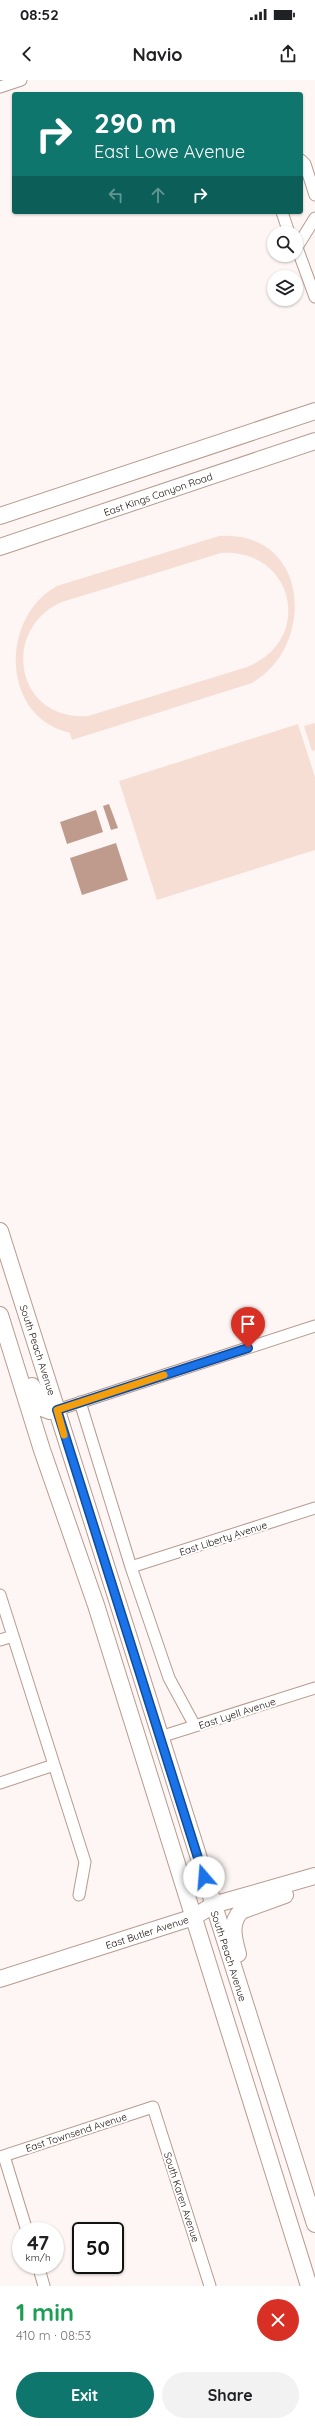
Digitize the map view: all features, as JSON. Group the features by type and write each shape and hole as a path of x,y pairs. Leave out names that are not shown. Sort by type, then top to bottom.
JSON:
{"main road":[{"path":"0,516 315,411"},
{"name":"East Kings Canyon Road","path":"0,547 315,441"},
{"name":"South Peach Avenue","path":"0,1231 3,1249 57,1410 315,2224"},
{"name":"South Peach Avenue","path":"0,1315 42,1450 96,1605 309,2286"},
{"path":"8,1338 17,1343 38,1403 46,1410 57,1410"},
{"path":"245,2005 246,1990 233,1935 233,1924 237,1916 241,1911 296,1891 315,1877"},
{"name":"East Butler Avenue","path":"0,1979 194,1917 213,1905 315,1877"}],"street":[{"path":"0,87 22,80"},
{"path":"303,162 315,195"},
{"path":"283,214 287,226"},
{"path":"303,236 315,218"},
{"path":"302,262 315,297"},
{"path":"57,1410 315,1326"},
{"path":"80,1402 131,1567 169,1678 195,1726"},
{"name":"East Liberty Avenue","path":"131,1567 315,1508"},
{"path":"0,1595 85,1862 79,1894"},
{"path":"0,1640 13,1636"},
{"name":"East Lyell Avenue","path":"160,1737 315,1688"},
{"path":"0,1783 54,1765"},
{"name":"East Townsend Avenue","path":"2,2156 153,2107"},
{"name":"South Karen Avenue","path":"153,2107 210,2286"},
{"path":"2,2156 24,2222"},
{"path":"41,2274 44,2286"}],"shaded area":[{"path":"219,536 250,539 272,552 287,571 294,594 294,620 286,644 272,666 252,683 72,740 70,733 47,723 30,708 20,688 16,665 18,642 25,620 38,601 57,586","holes":["221,553 246,555 265,565 279,580 287,598 288,618 282,637 268,654 247,667 88,716 63,714 44,704 31,689 24,671 24,651 30,632 42,615 62,602"]},
{"path":"315,723 315,750 312,751 304,726"},
{"path":"298,724 315,777 315,850 157,900 119,781"},
{"path":"109,804 118,828 111,830 103,806"},
{"path":"96,810 103,832 67,844 60,822"},
{"path":"116,843 128,880 82,895 70,858"}],"slow traffic":[{"path":"64,1435 57,1410 164,1375"}],"route":[{"path":"204,1877 57,1410 248,1348"}]}
